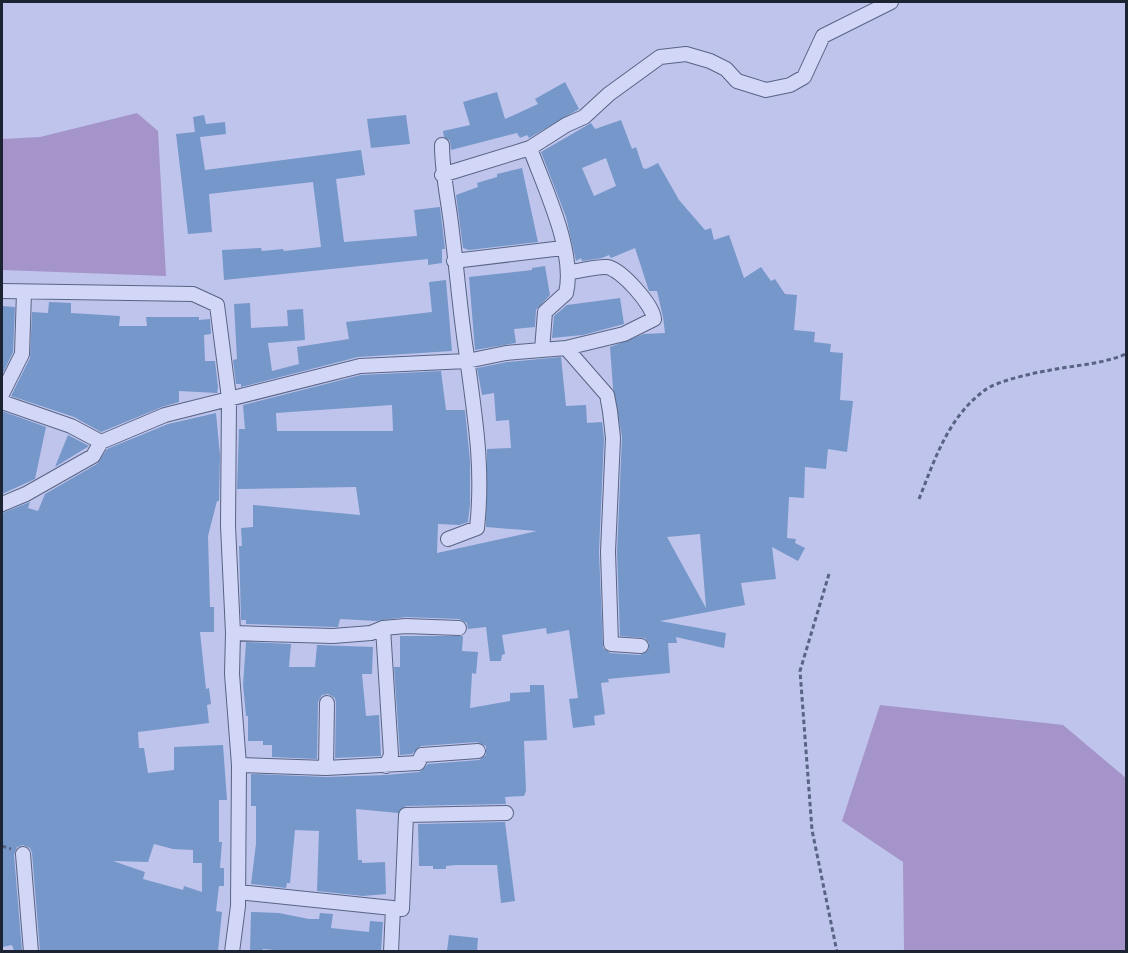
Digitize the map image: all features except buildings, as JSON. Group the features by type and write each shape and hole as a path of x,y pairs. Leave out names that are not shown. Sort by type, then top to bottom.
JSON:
{"street":[{"path":"442,176 530,148 584,117 609,94 660,57 686,54 710,61 726,69 737,81 766,90 790,85 804,77 824,36 891,2"},
{"path":"442,146 442,176 452,232 467,361 479,437 477,528 448,539"},
{"path":"530,148 569,272 566,293 545,312 542,350"},
{"path":"454,261 563,248"},
{"path":"2,504 26,494 93,456 101,442 165,415 360,366 467,361 506,352 566,348 624,334 654,319 654,314 640,295 618,271 608,267 569,272"},
{"path":"2,291 193,294 209,299 217,305 229,398 228,526 233,633 232,674 239,765 238,892 232,951"},
{"path":"2,394 22,354 24,292"},
{"path":"566,348 602,387 607,395 610,411 613,438 608,552 611,644 641,646"},
{"path":"2,402 71,426 101,442"},
{"path":"233,633 333,636 371,633 383,628 459,628"},
{"path":"383,628 391,754 386,766"},
{"path":"326,768 327,703"},
{"path":"239,765 326,768 386,766 418,763 422,755 478,751"},
{"path":"238,892 402,909 406,815 506,813"},
{"path":"23,854 31,951"},
{"path":"391,951 393,908"}],"path":[{"path":"919,499 941,443 960,414 986,389 1044,371 1109,362 1126,354"},
{"path":"829,574 800,671 812,831 837,951"}],"shaded area":[{"path":"137,113 158,131 166,276 2,270 2,139 40,137"},
{"path":"880,705 1063,725 1126,778 1126,951 904,951 903,862 842,821"}]}
